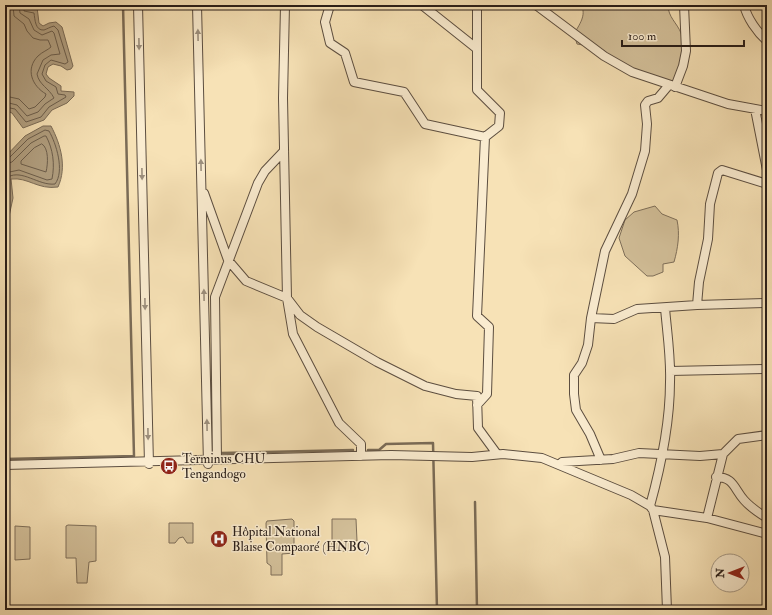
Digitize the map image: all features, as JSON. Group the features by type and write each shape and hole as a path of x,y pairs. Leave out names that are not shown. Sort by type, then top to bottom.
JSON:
{"street":[{"path":"138,5 149,463"},
{"path":"197,5 208,462"},
{"path":"285,5 284,151 287,298 293,334 339,423 361,444 361,456"},
{"path":"330,5 325,22 330,42 345,53 354,82 404,92 425,124 486,137"},
{"path":"422,5 476,48"},
{"path":"476,5 477,90 500,113 499,126 486,137 477,316 489,327 487,394 477,405"},
{"path":"536,5 604,56 632,72 728,104 767,110"},
{"path":"601,460 590,434 576,410 574,375 582,364 588,345 591,318 605,251 632,194 645,151 648,124 645,105 648,101 658,98 672,86 683,66 686,50 684,5"},
{"path":"744,5 747,14 756,29 767,41"},
{"path":"756,109 767,170"},
{"path":"217,460 215,297 258,183 265,171 284,151"},
{"path":"697,305 699,282 708,239 710,204 718,173 722,170 767,184"},
{"path":"202,187 228,260 246,281 287,298 300,315 317,327 377,362 426,386 456,394 477,396 478,428 497,454"},
{"path":"591,318 614,319 637,309 697,305 767,304"},
{"path":"665,308 670,371 670,404 652,508 665,557 667,610"},
{"path":"670,371 767,369"},
{"path":"707,518 716,477 723,454 738,439 767,435"},
{"path":"560,464 565,462 620,458 639,453 700,456 723,454"},
{"path":"5,465 208,462 217,460 361,456 472,457 497,454 542,458 560,464 631,495 652,508 707,518 767,534"},
{"path":"716,477 724,477 732,481 743,499 752,508 767,518"}],"shaded area":[{"path":"581,5 668,5 671,16 683,38 683,51 674,82 662,82 613,64 605,51 595,47 577,44 574,34 583,16 583,9"},
{"path":"655,206 662,214 677,220 677,252 674,262 663,264 663,272 653,276 647,276 625,256 619,238 625,220 634,212"},
{"path":"292,519 294,521 294,553 282,554 282,575 271,575 271,566 267,563 266,523 267,521"},
{"path":"332,519 356,519 357,541 352,541 353,551 332,551"},
{"path":"169,523 193,523 193,543 187,543 183,537 179,538 175,543 169,543"},
{"path":"15,526 30,527 30,559 15,560"},
{"path":"66,526 96,526 96,561 89,562 87,583 77,583 76,558 66,558"}],"water":[{"path":"5,5 29,5 27,9 37,7 39,23 43,26 56,22 62,27 73,66 71,69 67,70 61,66 53,64 48,67 46,74 49,78 61,86 61,91 74,92 74,96 67,103 52,110 44,120 23,128 12,113 5,110"},
{"path":"43,126 51,126 58,141 62,156 62,172 58,187 45,187 23,180 11,179 13,198 8,221 5,223 5,157 25,136"}],"waterway":[{"path":"5,459 134,456 123,5"},
{"path":"368,450 379,450 386,444 433,443 437,610"},
{"path":"221,453 353,450"},
{"path":"475,502 477,610"}],"place":[{"name":"Terminus CHU Tengandogo","path":"169,466"},
{"name":"Hôpital National Blaise Compaoré (HNBC)","path":"219,539"}]}
